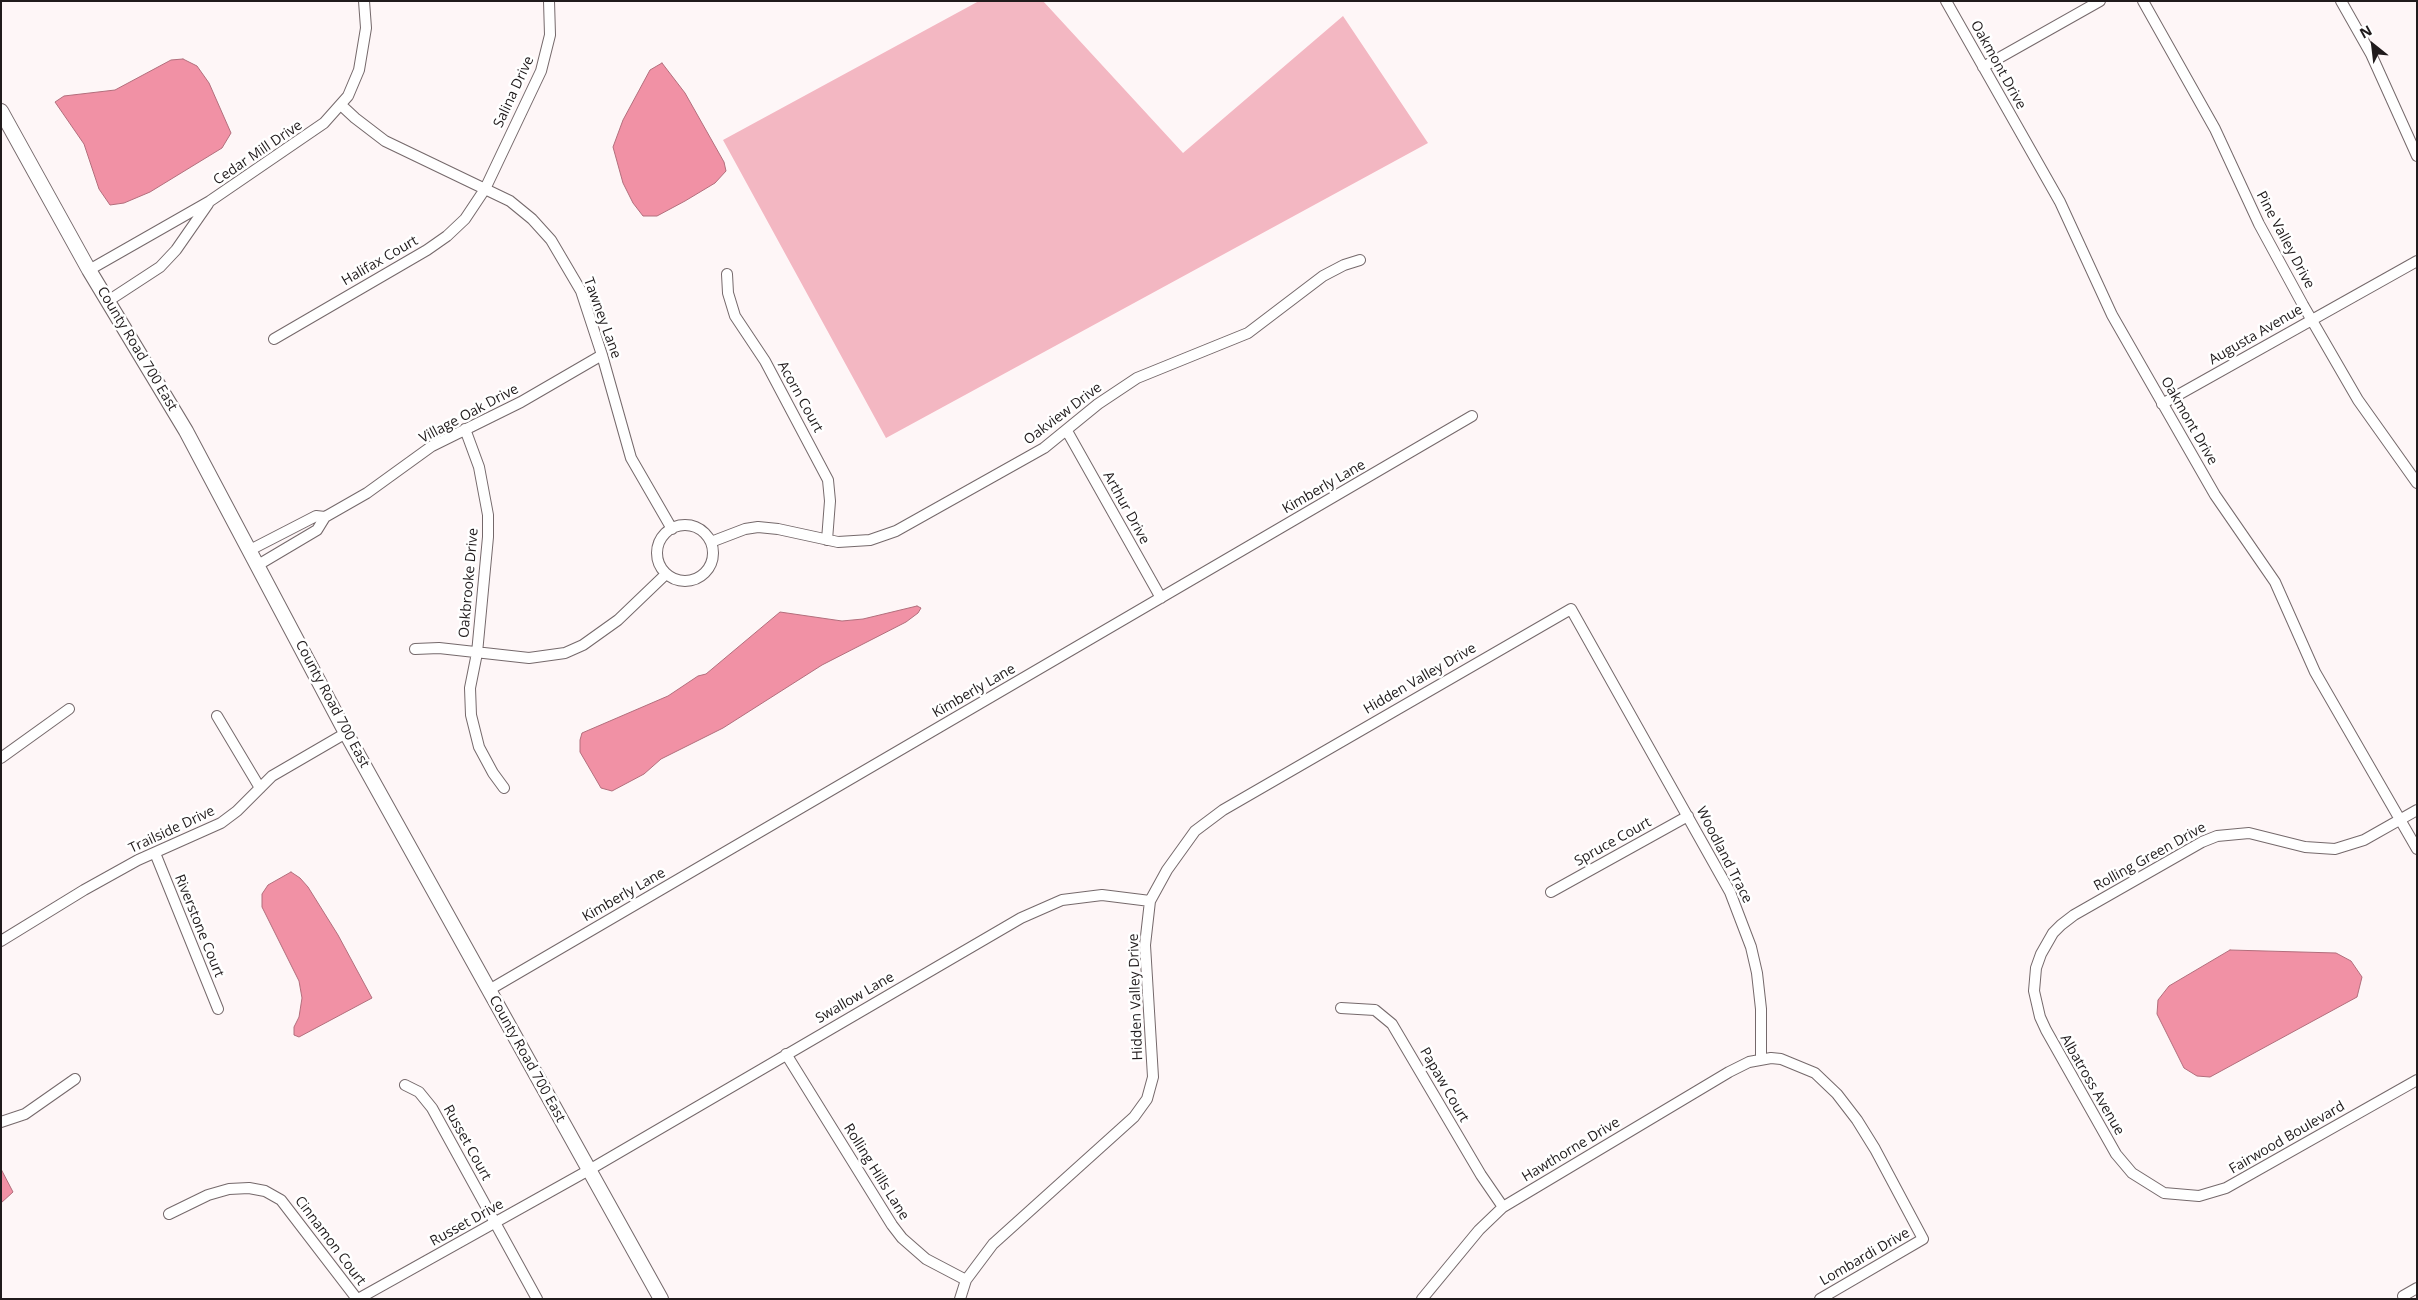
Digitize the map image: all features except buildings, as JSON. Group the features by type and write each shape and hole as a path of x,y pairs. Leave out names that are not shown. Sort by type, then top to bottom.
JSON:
{"main road":[{"name":"County Road 700 East","path":"1,110 89,270 186,432 346,733 661,1299"}],"street":[{"name":"Cedar Mill Drive","path":"89,270 210,201 315,131 341,105 354,83 362,56 366,28 364,1"},
{"name":"Salina Drive","path":"485,189 545,59 550,35 549,1"},
{"name":"Oakmont Drive","path":"1946,1 2060,202 2112,315 2215,495 2275,582 2315,672 2417,849"},
{"path":"1983,67 2100,1"},
{"name":"Pine Valley Drive","path":"2143,1 2215,129 2258,224 2358,400 2417,483"},
{"path":"2341,1 2371,54 2417,156"},
{"name":"Tawney Lane","path":"341,105 385,141 485,189 521,210 551,240 580,291 602,355 631,458 672,529"},
{"name":"Halifax Court","path":"274,339 437,244 465,219 485,189"},
{"path":"108,301 160,267 176,250 210,201"},
{"name":"Oakview Drive","path":"711,542 745,529 758,527 778,529 827,540 852,542 870,540 896,531 1024,460 1067,431 1098,404 1137,378 1248,333 1330,272 1360,260"},
{"name":"Augusta Avenue","path":"2162,404 2417,261"},
{"name":"Acorn Court","path":"727,274 728,293 735,316 765,361 828,480 830,501 827,540"},
{"name":"Village Oak Drive","path":"258,565 317,530 325,517 367,492 432,446 521,402 602,355"},
{"name":"Kimberly Lane","path":"490,990 1472,416"},
{"name":"Oakbrooke Drive","path":"466,429 479,467 488,515 486,578 477,653 470,688 471,715 476,738 493,773 504,788"},
{"name":"Arthur Drive","path":"1067,431 1161,598"},
{"name":"Village Oak Drive","path":"250,550 316,516 325,517"},
{"path":"690,526 699,529 711,542 712,561 701,576 683,581 666,574 658,559 660,542 672,529 690,526"},
{"path":"416,649 439,648 529,658 565,653 583,645 618,620 666,574"},
{"name":"Woodland Trace","path":"1523,636 1571,609 1688,816 1730,892 1751,947 1757,973 1761,1009 1760,1059"},
{"name":"Hidden Valley Drive","path":"960,1299 966,1280 993,1244 1134,1117 1147,1099 1153,1077 1145,945 1150,901 1168,870 1195,831 1223,810 1523,636"},
{"path":"1,758 69,708"},
{"path":"217,716 260,788"},
{"name":"Trailside Drive","path":"1,941 84,890 155,853 221,823 272,776 346,733"},
{"name":"Rolling Green Drive","path":"2036,968 2041,954 2053,933 2074,915 2209,839 2232,833 2249,833 2305,847 2335,849 2364,840 2417,810"},
{"name":"Spruce Court","path":"1551,892 1688,816"},
{"name":"Riverstone Court","path":"155,853 218,1009"},
{"name":"Swallow Lane","path":"589,1170 786,1054 1040,909 1062,900 1102,895 1150,901"},
{"name":"Albatross Avenue","path":"2036,968 2034,992 2040,1017 2046,1030 2123,1164 2149,1185 2164,1193"},
{"name":"Papaw Court","path":"1341,1008 1375,1010 1392,1024 1476,1167 1503,1207"},
{"name":"Rolling Hills Lane","path":"786,1054 892,1225 902,1238 926,1258 966,1280"},
{"name":"Hawthorne Drive","path":"1422,1299 1479,1230 1503,1207 1730,1072 1749,1062 1760,1059"},
{"name":"Lombardi Drive","path":"1760,1059 1781,1059 1815,1073 1826,1082 1857,1120 1923,1239 1820,1299"},
{"path":"1,1122 25,1114 75,1079"},
{"name":"Fairwood Boulevard","path":"2164,1193 2199,1196 2226,1188 2417,1080"},
{"name":"Russet Court","path":"405,1085 419,1092 432,1108 537,1299"},
{"name":"Russet Drive","path":"357,1299 589,1170"},
{"name":"Cinnamon Court","path":"169,1214 208,1195 249,1188 265,1191 281,1200 357,1299"},
{"path":"2403,1296 2417,1288"}],"shaded area":[{"path":"979,1 1043,1 1183,153 1343,16 1428,143 886,438 723,140"},
{"path":"183,59 197,66 209,83 231,133 222,148 150,192 124,203 110,205 99,189 84,144 55,102 64,96 115,90 171,60"},
{"path":"662,63 685,93 724,162 726,171 715,183 685,201 657,216 643,216 633,203 623,183 613,147 623,120 650,70"},
{"path":"917,606 921,608 918,613 906,622 822,665 723,728 661,759 644,774 612,791 601,788 580,752 582,733 668,696 698,676 706,674 780,612 842,621 863,619"},
{"path":"291,872 308,887 338,935 372,998 299,1037 294,1035 294,1027 299,1017 302,998 299,981 262,907 262,894 268,885"},
{"path":"2230,950 2336,953 2351,961 2362,977 2357,997 2210,1077 2197,1076 2184,1068 2157,1014 2158,1000 2169,986"},
{"path":"1,1169 13,1192 1,1203"}]}
